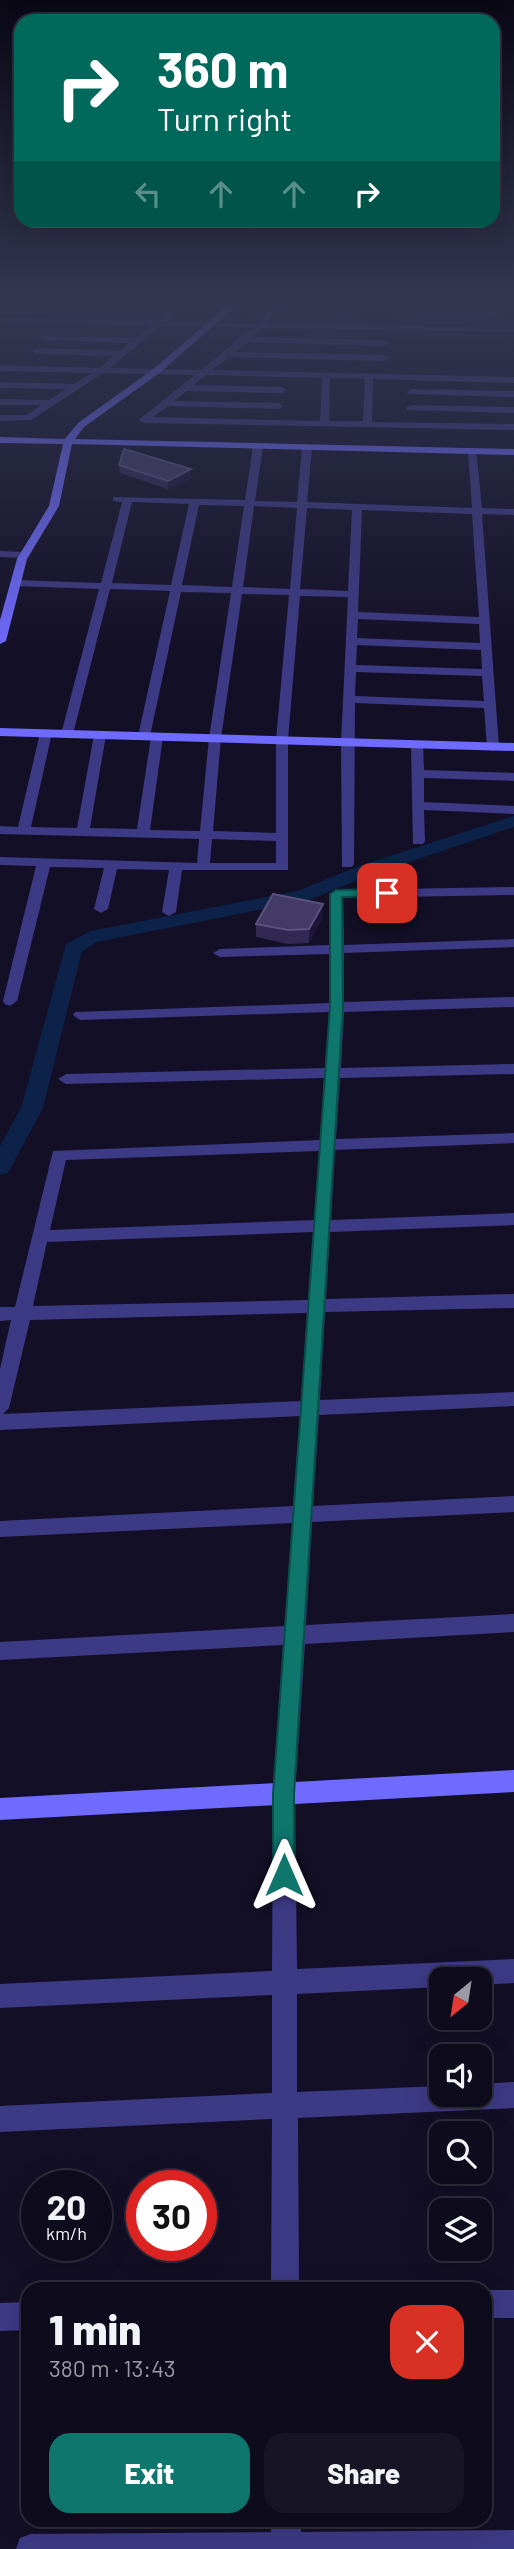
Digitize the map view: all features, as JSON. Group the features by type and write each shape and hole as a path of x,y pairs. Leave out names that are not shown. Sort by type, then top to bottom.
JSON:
{"street":[{"path":"0,638 24,555 54,506 68,441 87,420"},
{"path":"187,420 514,427"},
{"path":"367,420 367,424"},
{"path":"411,420 411,425"},
{"path":"0,440 514,452"},
{"path":"203,867 215,738 258,446"},
{"path":"0,861 176,867 283,867 282,740 307,447"},
{"path":"473,451 493,747"},
{"path":"67,734 105,586 122,499 514,512"},
{"path":"143,834 150,736 176,589 195,501"},
{"path":"347,864 347,742 356,507"},
{"path":"0,554 24,555"},
{"path":"15,583 353,594"},
{"path":"352,615 486,621"},
{"path":"351,641 488,647"},
{"path":"350,668 489,673"},
{"path":"349,699 491,705"},
{"path":"0,732 514,747"},
{"path":"24,831 46,733"},
{"path":"83,832 100,735"},
{"path":"417,744 418,841"},
{"path":"417,774 514,777"},
{"path":"418,806 514,810"},
{"path":"0,830 281,837"},
{"path":"10,1001 44,863"},
{"path":"101,909 111,865"},
{"path":"169,912 176,867"},
{"path":"285,2282 284,1794 337,1007 336,894 514,891"},
{"path":"220,953 514,943"},
{"path":"80,1015 514,1002"},
{"path":"66,1079 514,1069"},
{"path":"0,1408 59,1155 514,1138"},
{"path":"40,1236 514,1219"},
{"path":"0,1314 514,1301"},
{"path":"0,1422 514,1399"},
{"path":"0,1529 514,1504"},
{"path":"0,1651 514,1623"},
{"path":"0,1809 514,1781"},
{"path":"0,1996 514,1971"},
{"path":"0,2119 514,2095"},
{"path":"492,2304 514,2304"},
{"path":"0,2317 21,2316"},
{"path":"31,2549 286,2538 514,2545"}],"building":[{"path":"124,449 191,469 168,481 119,465"},
{"path":"273,894 323,904 309,929 288,930 256,924"}],"waterway":[{"path":"0,1167 32,1108 73,948 91,937 302,896 366,870 514,821"}],"route":[{"path":"284,1875 284,1794 337,1007 336,894 387,893"}]}
